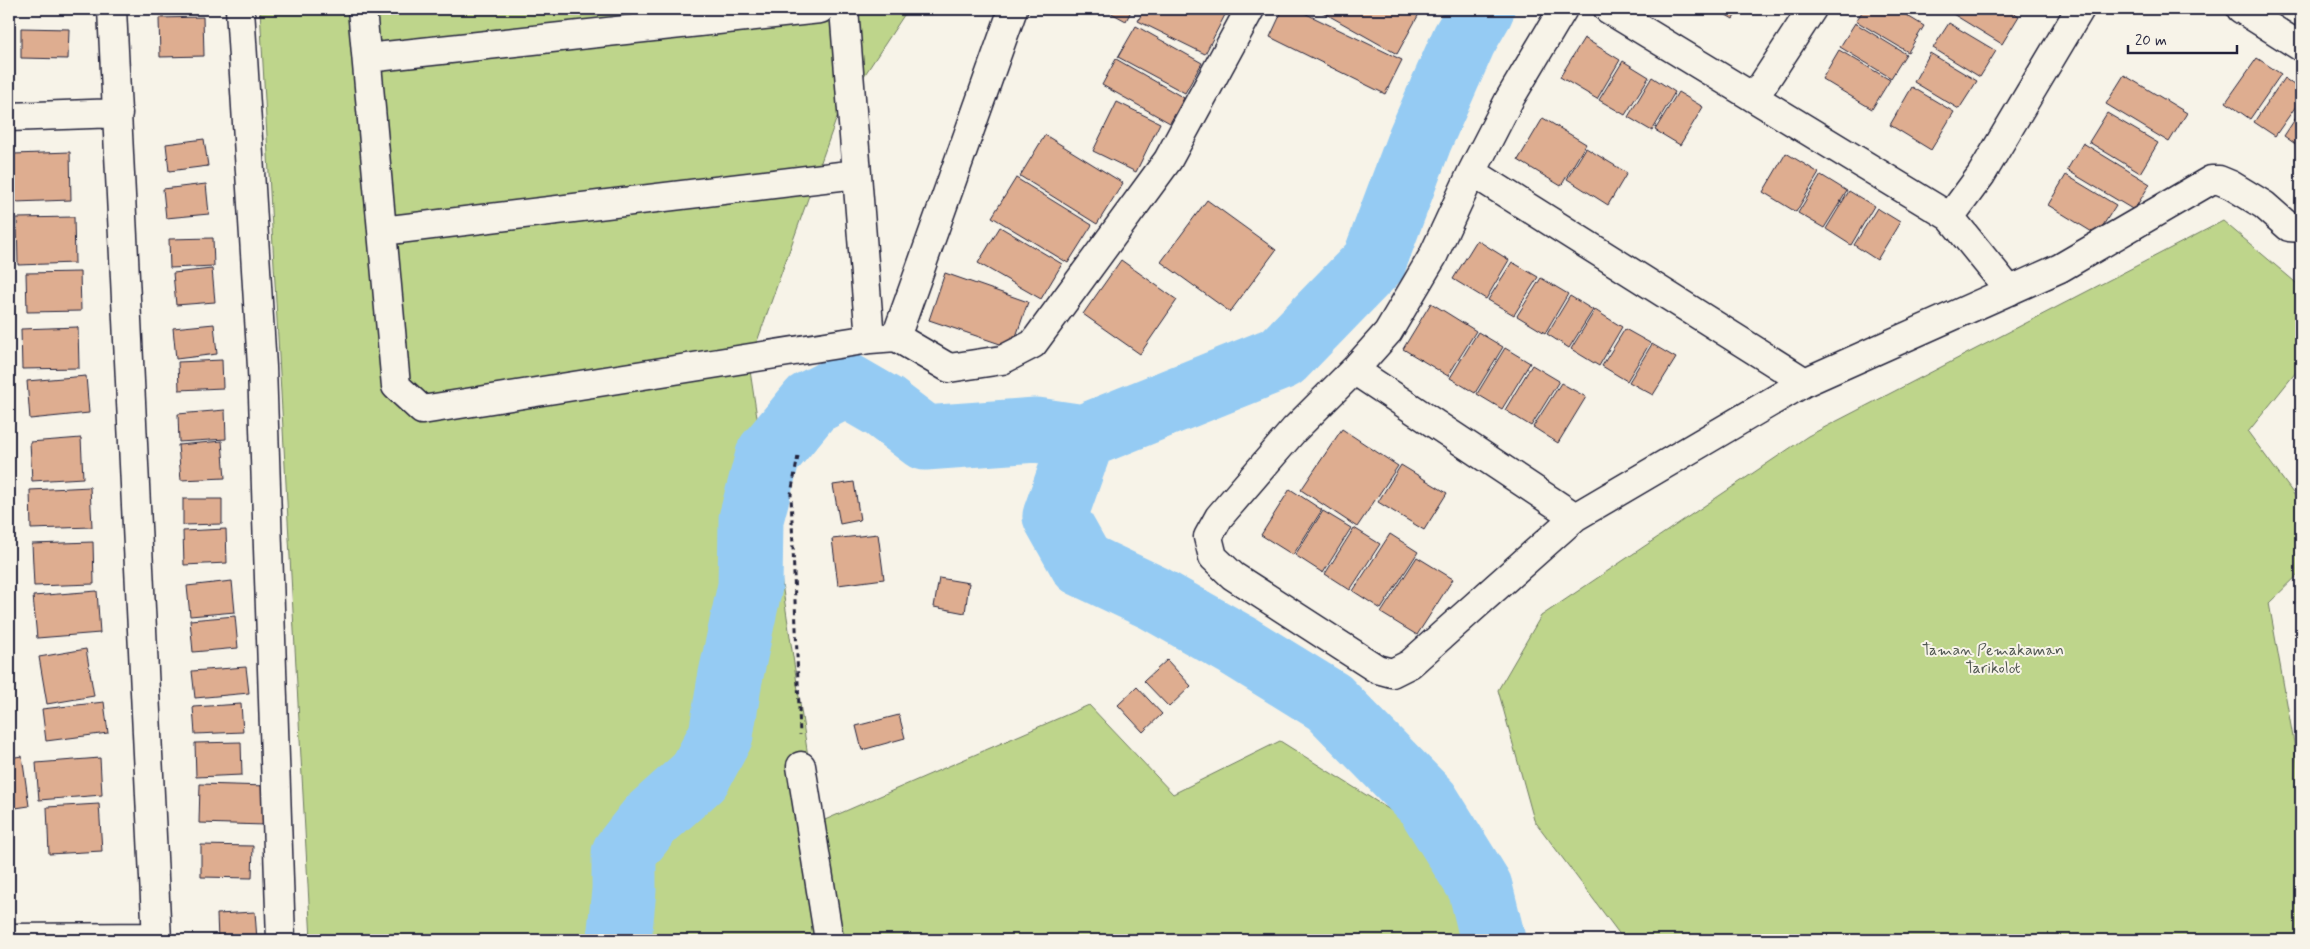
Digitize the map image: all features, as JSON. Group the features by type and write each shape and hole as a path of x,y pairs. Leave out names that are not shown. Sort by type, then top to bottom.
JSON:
{"street":[{"path":"9,938 157,939 112,9"},
{"path":"240,9 262,367 281,940"},
{"path":"362,9 396,386 422,410 870,339 896,337 950,368 1002,360 1033,344 1168,160 1250,9"},
{"path":"367,58 820,9"},
{"path":"844,9 870,339"},
{"path":"896,337 1013,9"},
{"path":"1563,9 1509,100 1472,172 1433,256 1388,332 1354,370 1294,430 1220,517 1208,537 1213,557 1233,576 1377,668 1392,673 1410,664 1575,518 1805,382 2060,268 2211,180 2219,180 2231,185 2264,205 2289,227 2301,228"},
{"path":"1608,9 1950,218 2010,291"},
{"path":"1754,98 1812,9"},
{"path":"1950,218 1981,176 2080,9"},
{"path":"2241,9 2301,47"},
{"path":"9,117 118,113"},
{"path":"1472,172 1805,382"},
{"path":"382,231 857,174"},
{"path":"1354,370 1575,518"},
{"path":"801,766 829,940"}],"path":[{"path":"798,456 791,494 801,766"}],"green space":[{"path":"260,9 908,9 837,117 749,364 818,823 1089,705 1173,794 1280,741 1438,840 1479,940 311,940"},
{"name":"Taman Pemakaman Tarikolot","path":"2223,221 2301,287 2301,366 2248,432 2301,504 2301,572 2269,603 2301,782 2301,940 1624,940 1534,820 1498,690 1541,616 1808,436"}],"building":[{"path":"1104,9 1132,9 1126,21"},
{"path":"1144,9 1228,9 1205,54 1138,21"},
{"path":"1283,9 1296,9 1402,60 1385,94 1270,37"},
{"path":"1317,9 1410,9 1419,14 1397,54"},
{"path":"1716,9 1739,9 1733,19"},
{"path":"1864,9 1896,9 1924,26 1908,52 1856,21"},
{"path":"1957,9 2007,9 2019,16 2002,44 1953,14"},
{"path":"203,17 204,56 160,57 159,18"},
{"path":"1855,23 1906,54 1891,78 1840,47"},
{"path":"1949,23 1996,51 1980,77 1933,48"},
{"path":"1136,26 1202,63 1185,93 1118,57"},
{"path":"21,28 69,29 68,59 21,58"},
{"path":"1584,38 1620,60 1597,99 1560,77"},
{"path":"1839,50 1890,80 1872,109 1822,79"},
{"path":"1930,53 1977,81 1959,109 1914,82"},
{"path":"2257,58 2281,74 2250,119 2226,102"},
{"path":"1116,59 1184,98 1170,123 1102,85"},
{"path":"1623,61 1649,77 1625,115 1599,100"},
{"path":"2124,75 2187,113 2169,142 2106,104"},
{"path":"1652,77 1675,92 1652,131 1628,117"},
{"path":"2284,78 2301,90 2301,99 2275,136 2254,122"},
{"path":"1912,87 1954,112 1931,150 1890,125"},
{"path":"1678,92 1703,107 1680,145 1655,130"},
{"path":"1117,102 1160,123 1136,172 1093,151"},
{"path":"2301,110 2301,148 2284,136"},
{"path":"2107,113 2158,143 2140,173 2089,142"},
{"path":"1543,118 1586,144 1561,186 1518,160"},
{"path":"1045,135 1123,183 1097,224 1020,176"},
{"path":"204,139 208,166 169,171 166,144"},
{"path":"2083,143 2150,184 2134,210 2067,170"},
{"path":"1586,148 1627,173 1608,205 1567,179"},
{"path":"70,152 71,200 15,202 14,154"},
{"path":"1786,153 1819,173 1796,212 1763,192"},
{"path":"1821,175 1847,191 1824,228 1798,213"},
{"path":"2066,175 2116,205 2097,235 2048,205"},
{"path":"1016,178 1092,225 1068,263 992,217"},
{"path":"206,184 209,214 166,218 163,189"},
{"path":"1849,191 1874,206 1851,245 1826,229"},
{"path":"1207,200 1276,250 1230,312 1161,262"},
{"path":"1877,208 1900,222 1877,260 1854,245"},
{"path":"74,217 75,263 18,265 17,218"},
{"path":"1000,227 1062,264 1041,299 978,263"},
{"path":"213,238 214,266 170,268 169,239"},
{"path":"1477,240 1509,260 1486,299 1453,279"},
{"path":"1121,260 1177,300 1140,354 1083,314"},
{"path":"1512,262 1538,277 1514,315 1488,300"},
{"path":"212,269 215,302 176,305 173,273"},
{"path":"80,272 81,311 27,312 26,273"},
{"path":"945,273 1028,302 1012,348 929,320"},
{"path":"1541,278 1568,294 1545,333 1517,316"},
{"path":"1570,296 1593,310 1569,348 1547,334"},
{"path":"1431,303 1476,331 1448,376 1403,349"},
{"path":"1595,310 1622,327 1599,366 1571,349"},
{"path":"214,324 217,354 176,359 173,328"},
{"path":"78,327 79,368 22,369 21,329"},
{"path":"1625,329 1650,343 1627,381 1602,366"},
{"path":"1478,332 1503,347 1475,393 1450,378"},
{"path":"1652,344 1676,358 1653,395 1629,382"},
{"path":"1505,348 1530,363 1502,409 1477,394"},
{"path":"222,360 223,388 179,390 178,362"},
{"path":"1532,365 1559,381 1531,426 1505,410"},
{"path":"86,376 89,413 30,419 27,381"},
{"path":"1561,383 1586,397 1558,443 1533,427"},
{"path":"225,410 226,439 179,442 178,414"},
{"path":"1342,429 1398,466 1357,527 1301,490"},
{"path":"81,438 83,478 32,481 30,442"},
{"path":"222,441 225,478 181,480 178,445"},
{"path":"1401,465 1447,493 1424,530 1378,502"},
{"path":"854,482 860,520 840,524 833,485"},
{"path":"90,487 92,527 31,529 30,490"},
{"path":"1290,489 1322,510 1293,555 1261,535"},
{"path":"183,499 222,499 222,524 183,525"},
{"path":"1323,511 1351,528 1323,573 1295,555"},
{"path":"1354,528 1380,544 1350,590 1325,574"},
{"path":"226,529 227,563 184,565 183,531"},
{"path":"878,534 884,579 838,585 832,539"},
{"path":"1390,534 1418,552 1381,609 1353,591"},
{"path":"93,542 94,584 34,586 32,544"},
{"path":"1417,557 1453,579 1417,635 1381,613"},
{"path":"939,578 969,583 965,613 934,607"},
{"path":"232,581 235,612 190,616 187,586"},
{"path":"97,591 100,633 37,638 33,596"},
{"path":"235,616 238,648 193,652 190,620"},
{"path":"86,649 94,696 47,704 39,657"},
{"path":"1167,660 1191,686 1169,707 1144,681"},
{"path":"246,667 249,693 195,698 192,671"},
{"path":"1137,687 1162,714 1143,732 1118,705"},
{"path":"104,702 108,733 46,741 42,709"},
{"path":"241,704 243,732 195,734 193,707"},
{"path":"899,715 905,738 862,750 856,726"},
{"path":"241,742 242,775 196,777 195,743"},
{"path":"22,756 29,806 9,809 9,758"},
{"path":"100,758 102,795 39,800 36,763"},
{"path":"200,784 267,786 265,825 199,823"},
{"path":"99,804 102,851 49,854 47,807"},
{"path":"201,845 253,846 252,878 201,877"},
{"path":"255,912 257,940 218,940 217,914"}],"waterway":[{"path":"619,940 624,890 624,853 650,820 699,776 721,735 730,679 750,586 751,519 768,455 811,403 846,385 884,407 925,438 1036,430 1083,437 1282,357 1374,262 1420,139 1464,40 1482,9"},
{"path":"1083,437 1055,516 1082,564 1154,598 1237,645 1329,702 1428,803 1480,887 1493,940"}]}
